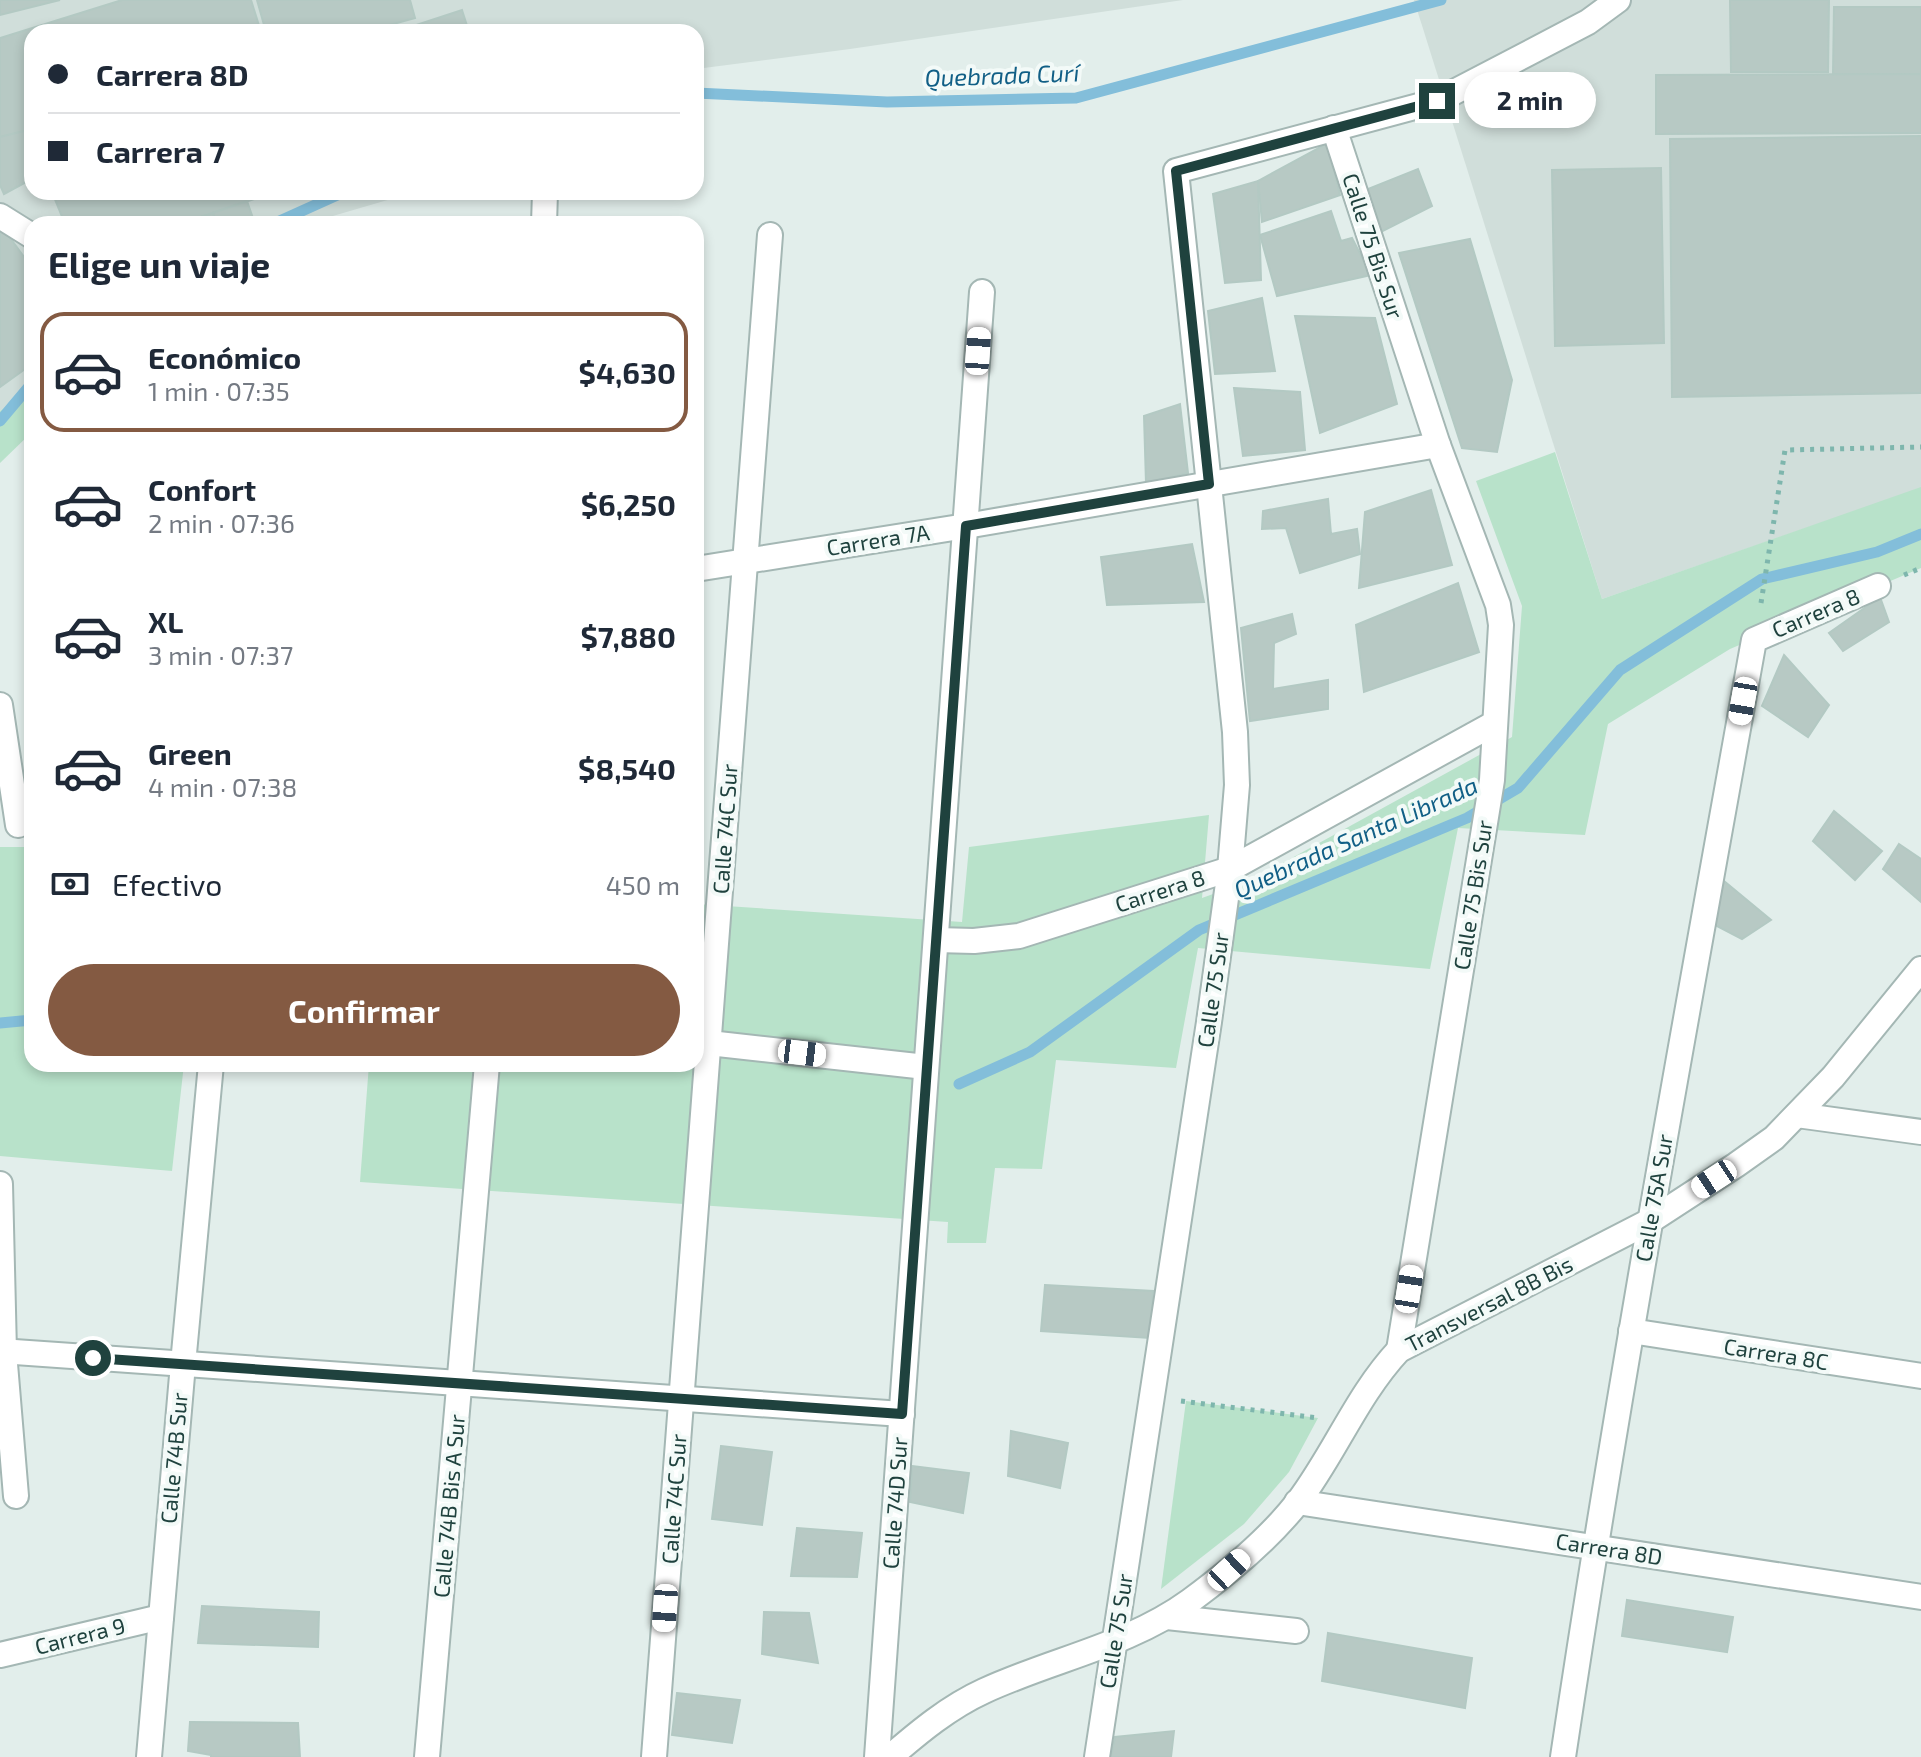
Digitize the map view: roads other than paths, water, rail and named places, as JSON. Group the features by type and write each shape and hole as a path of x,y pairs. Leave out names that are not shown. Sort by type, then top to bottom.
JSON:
{"street":[{"path":"1334,128 1437,101 1588,22 1618,0"},
{"name":"Calle 75 Sur","path":"1097,1757 1220,942 1237,785 1235,732 1176,171 1334,128"},
{"name":"Calle 75 Bis Sur","path":"1334,128 1438,445 1498,605 1501,649 1492,780 1399,1350"},
{"path":"0,216 24,231"},
{"name":"Calle 74C Sur","path":"654,1757 770,235"},
{"name":"Calle 74D Sur","path":"877,1757 982,292"},
{"name":"Carrera 7A","path":"704,568 1438,445"},
{"name":"Carrera 8","path":"1754,640 1878,586"},
{"name":"Calle 75A Sur","path":"1563,1757 1594,1547 1754,640"},
{"path":"0,705 17,825"},
{"name":"Carrera 8","path":"936,940 974,941 1019,936 1228,881 1495,723"},
{"name":"Transversal 8B Bis","path":"890,1757 949,1710 983,1692 1114,1644 1167,1617 1229,1570 1297,1502 1370,1385 1399,1350 1650,1221 1774,1138 1833,1077 1921,969"},
{"path":"709,1043 926,1067"},
{"name":"Calle 74B Sur","path":"149,1757 210,1072"},
{"name":"Calle 74B Bis A Sur","path":"427,1757 486,1072"},
{"path":"1797,1115 1921,1132"},
{"path":"0,1184 2,1352 16,1496"},
{"name":"Carrera 8C","path":"1631,1331 1921,1376"},
{"path":"2,1352 902,1414"},
{"name":"Carrera 8D","path":"1297,1502 1921,1597"},
{"name":"Carrera 9","path":"0,1655 161,1617"},
{"path":"1167,1617 1296,1631"}],"waterway":[{"name":"Quebrada Curí","path":"704,93 887,102 1076,98 1441,0"},
{"name":"Quebrada Curí","path":"291,216 326,200"},
{"name":"Quebrada Curí","path":"0,421 24,392"},
{"name":"Quebrada Santa Librada","path":"959,1084 1030,1052 1199,930 1467,818 1518,788 1620,670 1762,579 1877,552 1921,534"},
{"name":"Quebrada Santa Librada","path":"0,1023 24,1021"}]}
